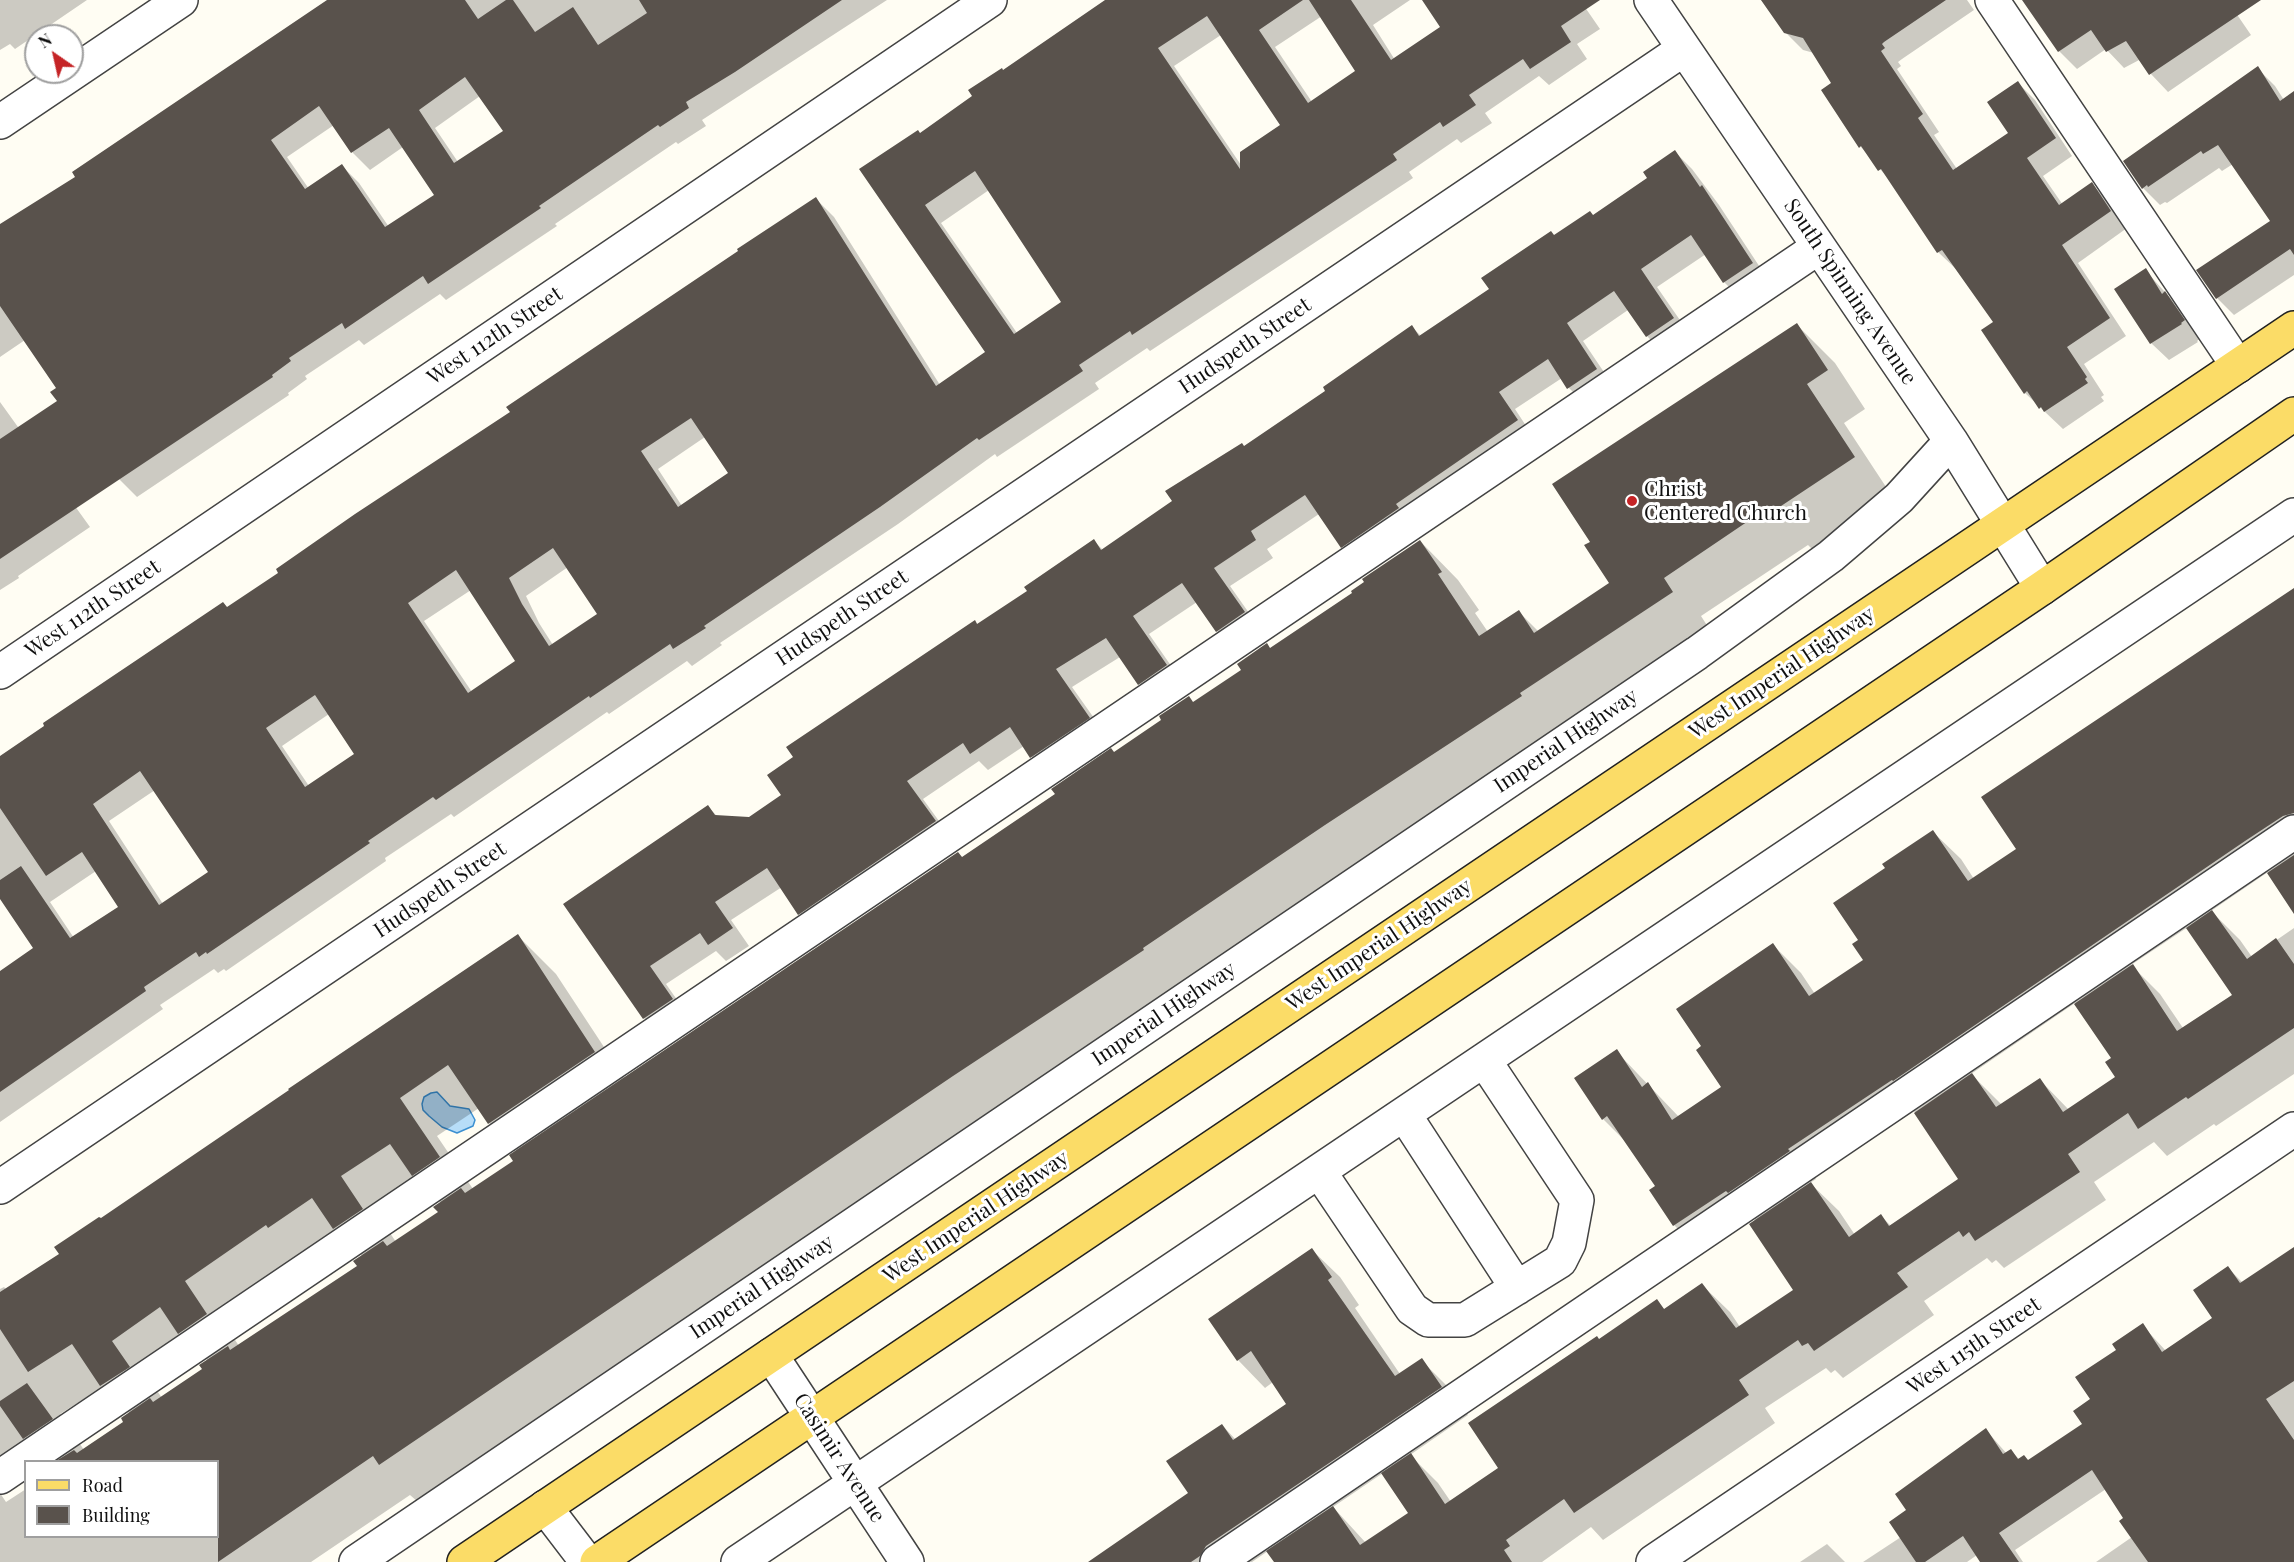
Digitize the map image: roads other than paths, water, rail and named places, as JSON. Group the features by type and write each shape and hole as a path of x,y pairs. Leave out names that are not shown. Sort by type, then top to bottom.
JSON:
{"main road":[{"name":"West Imperial Highway","path":"464,1562 2294,328"},
{"path":"597,1562 2042,588 2294,414"}],"street":[{"path":"0,122 181,0"},
{"name":"West 112th Street","path":"0,672 990,0"},
{"name":"South Spinning Avenue","path":"1651,0 1951,441 2042,588"},
{"path":"1992,0 2238,366"},
{"name":"Hudspeth Street","path":"0,1187 1684,49"},
{"path":"25,1460 1819,247"},
{"name":"Imperial Highway","path":"356,1562 1697,653 1831,556 1899,498 1951,441"},
{"path":"738,1562 2294,515"},
{"path":"1217,1562 2294,832"},
{"path":"1319,1171 1412,1309 1428,1320 1465,1320 1560,1261 1569,1243 1577,1200 1484,1060"},
{"path":"1404,1114 1517,1288"},
{"name":"West 115th Street","path":"1653,1562 2294,1129"},
{"name":"Casimir Avenue","path":"771,1355 907,1562"},
{"path":"0,1477 24,1461"},
{"path":"545,1508 587,1562"}],"water":[{"path":"437,1092 450,1106 469,1109 475,1120 473,1126 457,1133 442,1127 429,1116 423,1110 424,1097"}],"place":[{"name":"Christ Centered Church","path":"1632,501"}]}
